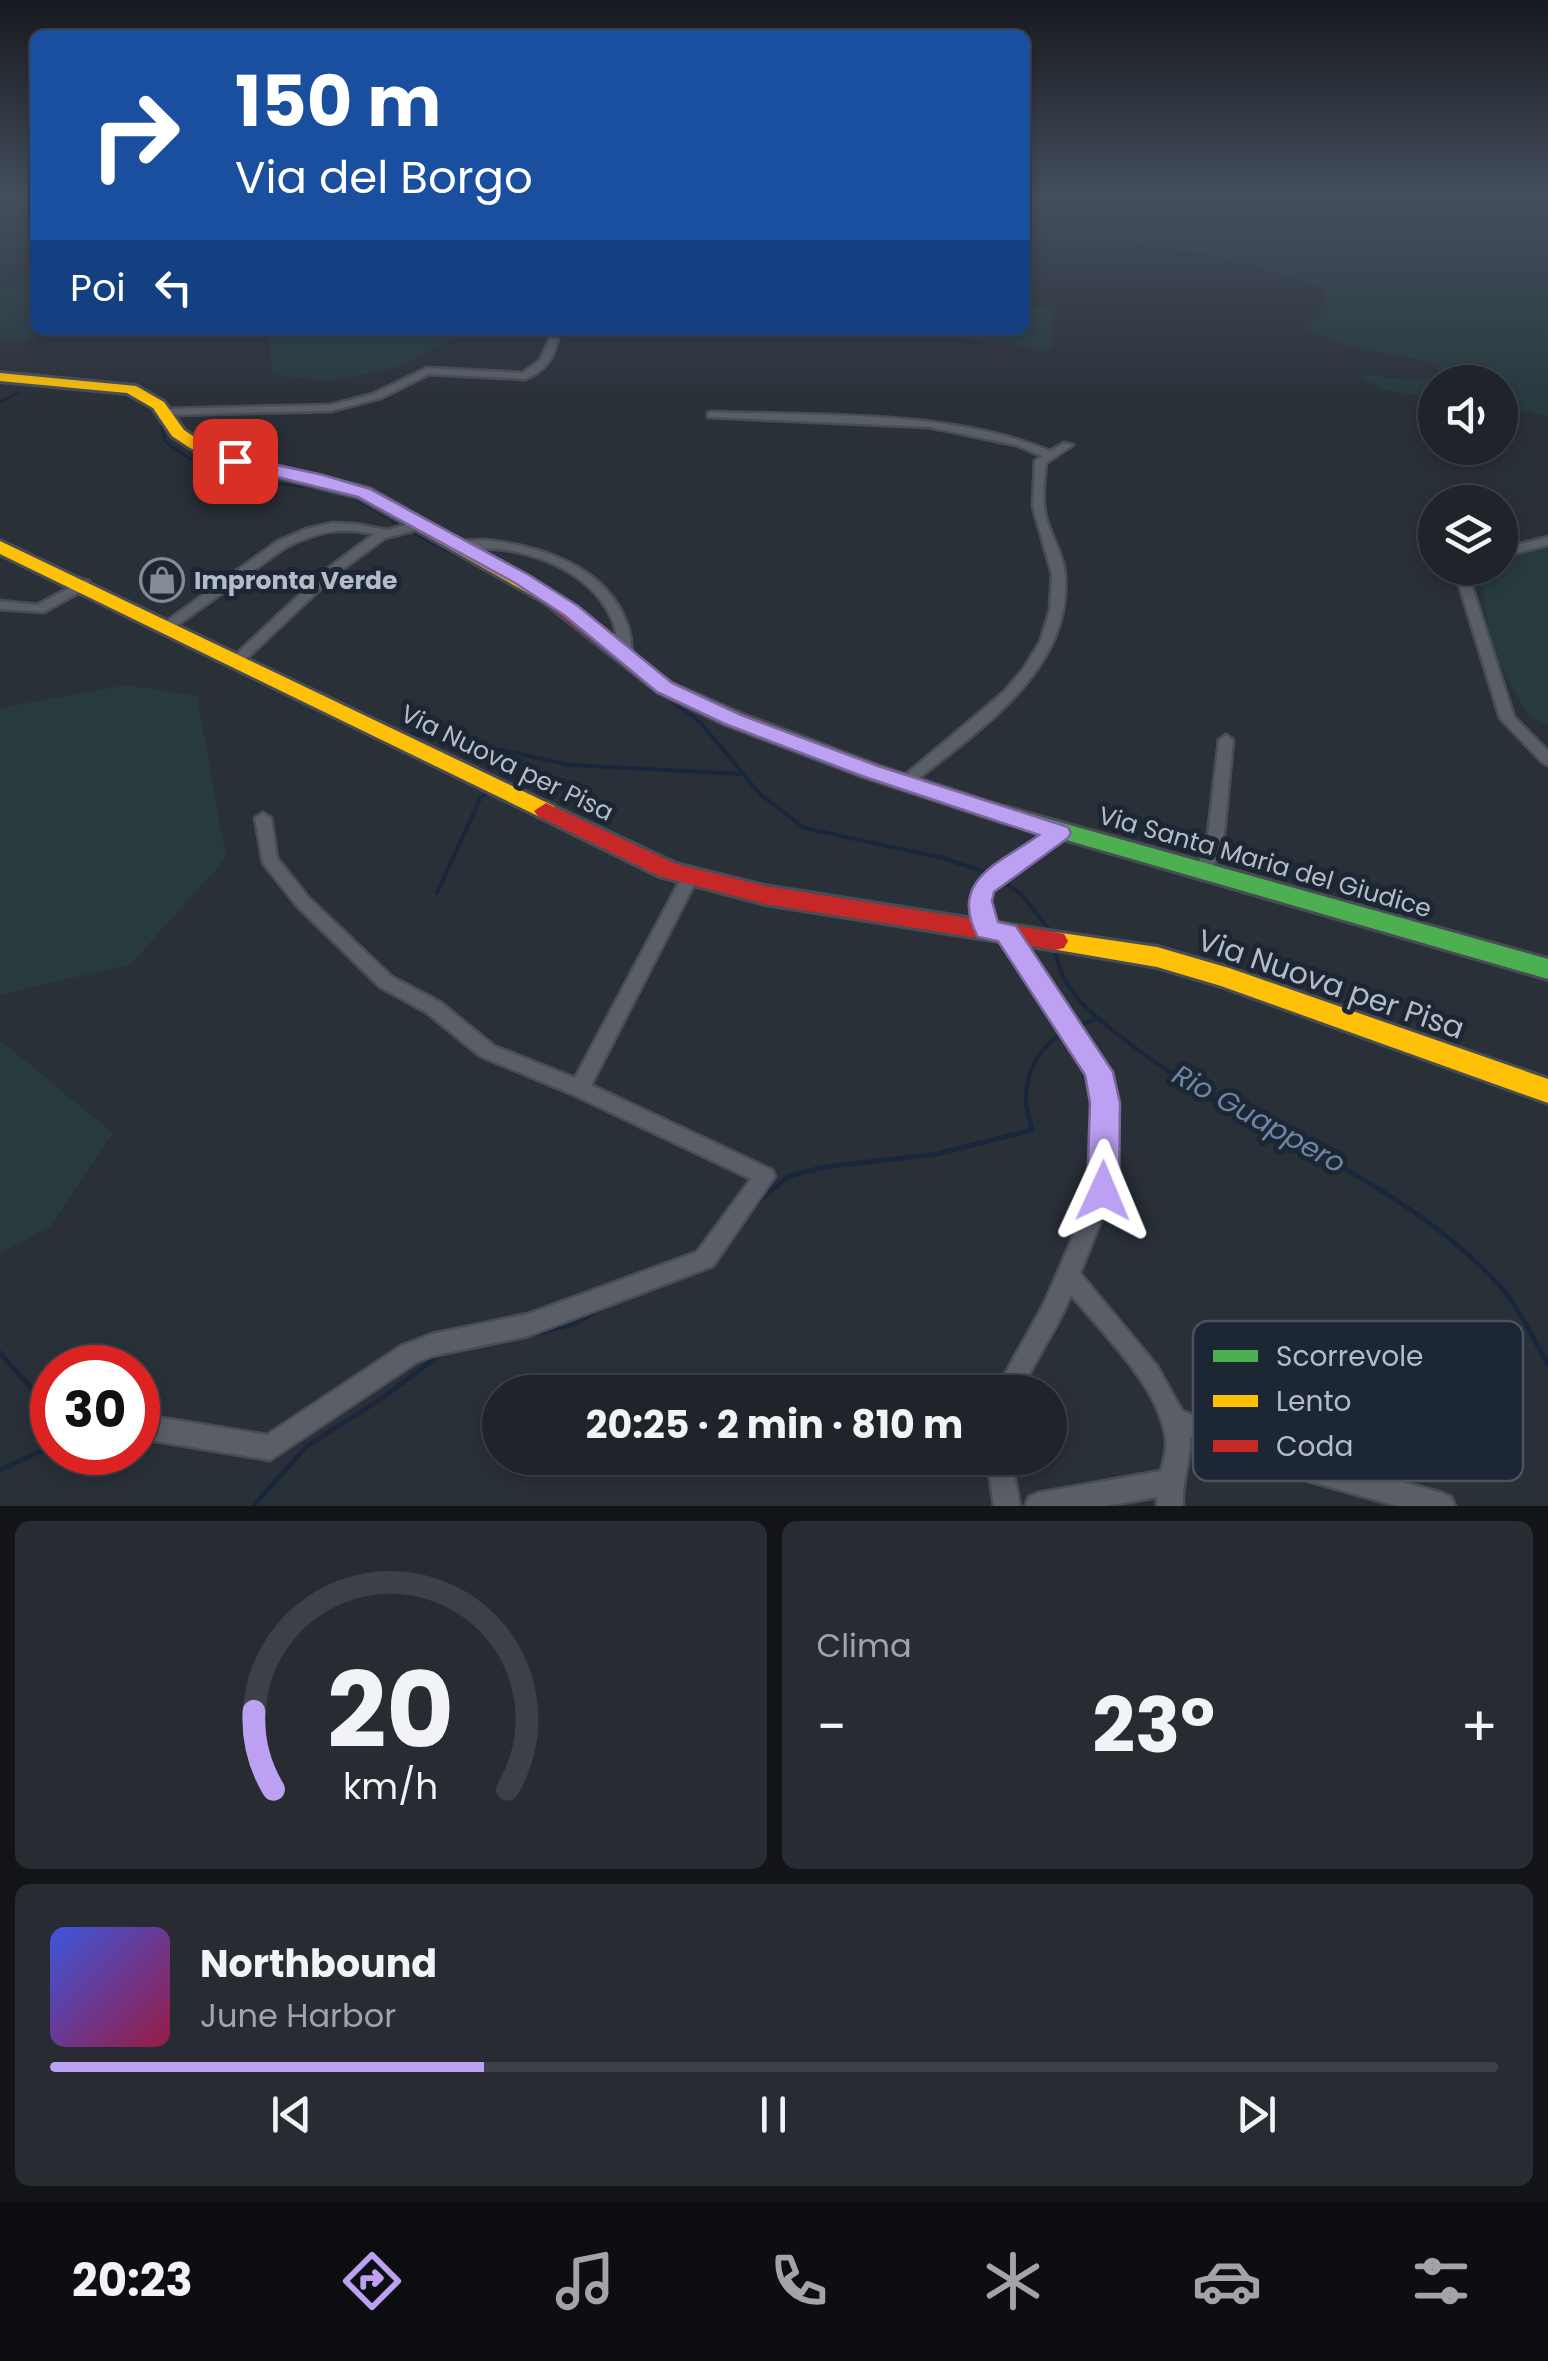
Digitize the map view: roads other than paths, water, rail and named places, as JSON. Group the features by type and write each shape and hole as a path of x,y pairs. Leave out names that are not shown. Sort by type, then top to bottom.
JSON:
{"street":[{"path":"164,412 332,408 376,397 427,371 525,376 538,371 553,340"},
{"name":"Via Santa Maria del Giudice","path":"0,377 119,386 142,393 164,412 178,433 196,445 235,461 348,487 413,527 459,545 571,610 665,688 733,719 1059,833 1548,969"},
{"path":"712,415 929,424 1020,442 1048,454"},
{"path":"905,782 1007,701 1041,652 1058,593 1054,549 1042,522 1037,496 1041,461 1068,446"},
{"path":"167,626 300,535 341,523 385,533"},
{"path":"237,660 331,572 385,533 413,527"},
{"path":"1518,548 1548,541"},
{"path":"459,545 492,546 561,560 589,578 599,586 622,625 626,655"},
{"name":"Via Nuova per Pisa","path":"0,546 577,829 690,877 764,895 1157,957 1230,978 1548,1091"},
{"path":"0,605 39,609 84,584"},
{"path":"1465,585 1507,718 1548,760"},
{"path":"1204,874 1216,834 1226,740"},
{"path":"160,1430 270,1448 409,1354 432,1345 528,1325 705,1259 765,1176 579,1088 487,1051 433,1008 386,982 303,902 269,859 263,818"},
{"path":"1017,1375 1054,1310 1103,1191 1103,1088 1090,1058 1005,932 979,901 983,888 1059,833"},
{"path":"579,1088 608,1040 640,969 690,877"},
{"path":"1038,1506 1170,1494 1180,1451 1157,1386 1068,1275"},
{"path":"1172,1420 1193,1428"},
{"path":"1002,1475 1006,1506"},
{"path":"1352,1481 1442,1506"}],"waterway":[{"name":"Rio Guappero","path":"0,381 40,385"},
{"path":"0,402 18,393"},
{"name":"Rio Guappero","path":"160,417 165,441 203,465 245,478 334,491"},
{"name":"Rio Guappero","path":"348,495 433,544"},
{"name":"Rio Guappero","path":"429,541 521,586"},
{"name":"Rio Guappero","path":"630,669 701,723 760,794 804,828 943,858 991,874"},
{"path":"407,734 437,736 570,765 743,774"},
{"path":"437,893 481,797 487,794"},
{"name":"Rio Guappero","path":"999,879 1021,894 1051,932"},
{"name":"Rio Guappero","path":"1054,951 1067,983 1099,1018"},
{"path":"1080,1025 1099,1018"},
{"name":"Rio Guappero","path":"1099,1018 1149,1058 1226,1107"},
{"path":"1026,1104 1027,1084 1034,1064 1063,1032"},
{"path":"756,1203 789,1176 825,1167 937,1154 1032,1130 1026,1104"},
{"name":"Rio Guappero","path":"1222,1104 1369,1183 1438,1230 1499,1285 1548,1364"},
{"path":"529,1335 573,1324 607,1305"},
{"path":"0,1353 30,1387"},
{"path":"253,1506 307,1446 381,1399 442,1353"},
{"path":"0,1470 30,1456"}],"place":[{"name":"Impronta Verde","path":"162,580"}]}
